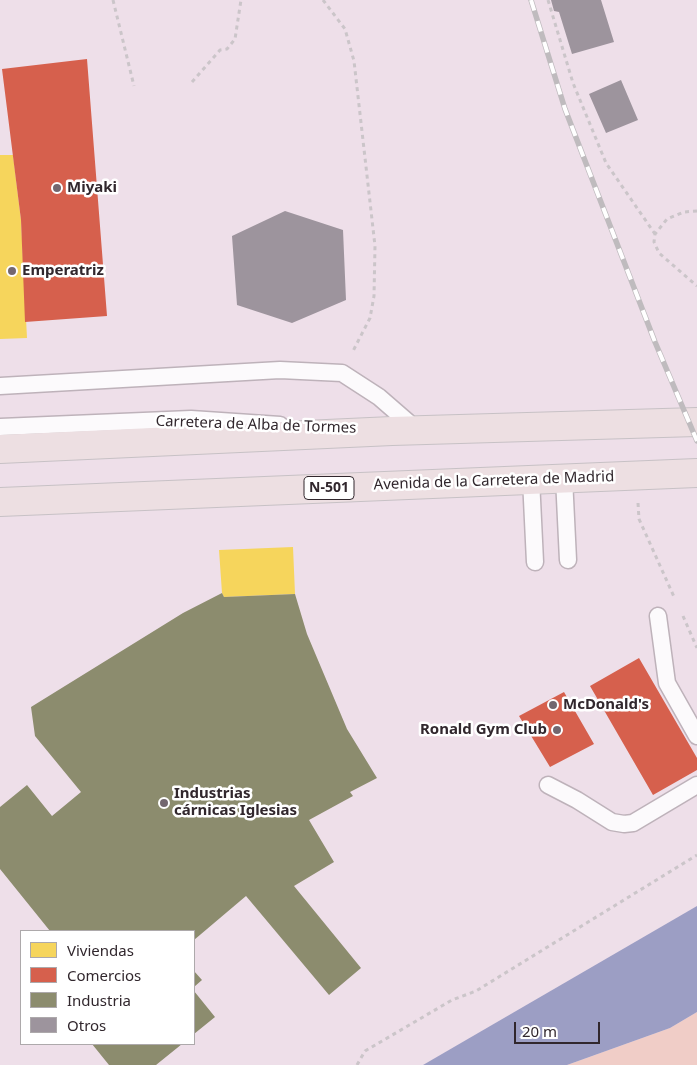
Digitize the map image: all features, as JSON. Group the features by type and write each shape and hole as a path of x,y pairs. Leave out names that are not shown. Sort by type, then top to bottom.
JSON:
{"highway":[{"path":"0,449 405,431 697,422"},
{"name":"N-501","path":"647,475 697,473"},
{"name":"Avenida de la Carretera de Madrid","path":"0,502 647,475"}],"lane":[{"path":"0,386 280,370 342,373 379,397 405,431"},
{"name":"Carretera de Alba de Tormes","path":"0,427 191,419 405,431"},
{"path":"564,478 568,560"},
{"path":"531,479 535,562"},
{"path":"658,616 667,683 697,736"},
{"path":"548,786 578,800 612,822 624,824 633,822 697,785"}],"path":[{"path":"113,0 134,86"},
{"path":"192,82 220,50 227,49 235,39 241,0"},
{"path":"323,0 345,28 354,61 374,246 374,296 370,318 342,373"},
{"path":"548,0 573,82 606,163 655,234"},
{"path":"697,210 684,212 667,219 655,234 654,242 659,253 697,286"},
{"path":"647,475 639,519 678,605"},
{"path":"682,613 697,648"},
{"path":"357,1065 365,1052 452,1000 476,991 697,855"}],"shaded area":[{"path":"697,1012 697,1065 567,1065 670,1028"}],"water":[{"path":"697,906 697,1012 670,1028 567,1065 423,1065"}],"building: Viviendas":[{"name":"Emperatriz","path":"0,155 13,155 21,220 27,338 0,339"},
{"path":"293,547 295,594 224,597 222,593 219,550"}],"building: Comercios":[{"name":"Miyaki","path":"87,59 107,316 25,322 21,220 2,69"},
{"path":"639,658 697,758 697,770 653,795 590,686"},
{"name":"Ronald Gym Club","path":"564,692 594,744 550,767 519,716"}],"building: Industria":[{"name":"Industrias cárnicas Iglesias","path":"222,593 224,597 295,594 307,634 347,729 377,778 350,792 353,796 309,820 334,862 294,886 361,968 329,995 246,896 195,939 195,930 49,930 0,869 0,807 27,785 52,816 81,792 35,736 31,707 183,613"},
{"path":"195,972 202,980 195,986"},
{"path":"195,992 215,1017 195,1033"},
{"path":"93,1045 181,1045 156,1065 109,1065"}],"building: Otros":[{"path":"551,0 601,0 614,42 572,54 559,12 554,11"},
{"path":"621,80 638,120 606,133 589,94"},
{"path":"285,211 343,230 346,300 292,323 237,305 232,236"}],"railway":[{"path":"531,0 565,109 655,342 697,441"}],"place":[{"name":"Miyaki","path":"57,188"},
{"name":"Emperatriz","path":"12,271"},
{"name":"McDonald's","path":"553,705"},
{"name":"Ronald Gym Club","path":"557,730"},
{"name":"Industrias cárnicas Iglesias","path":"164,803"}]}
